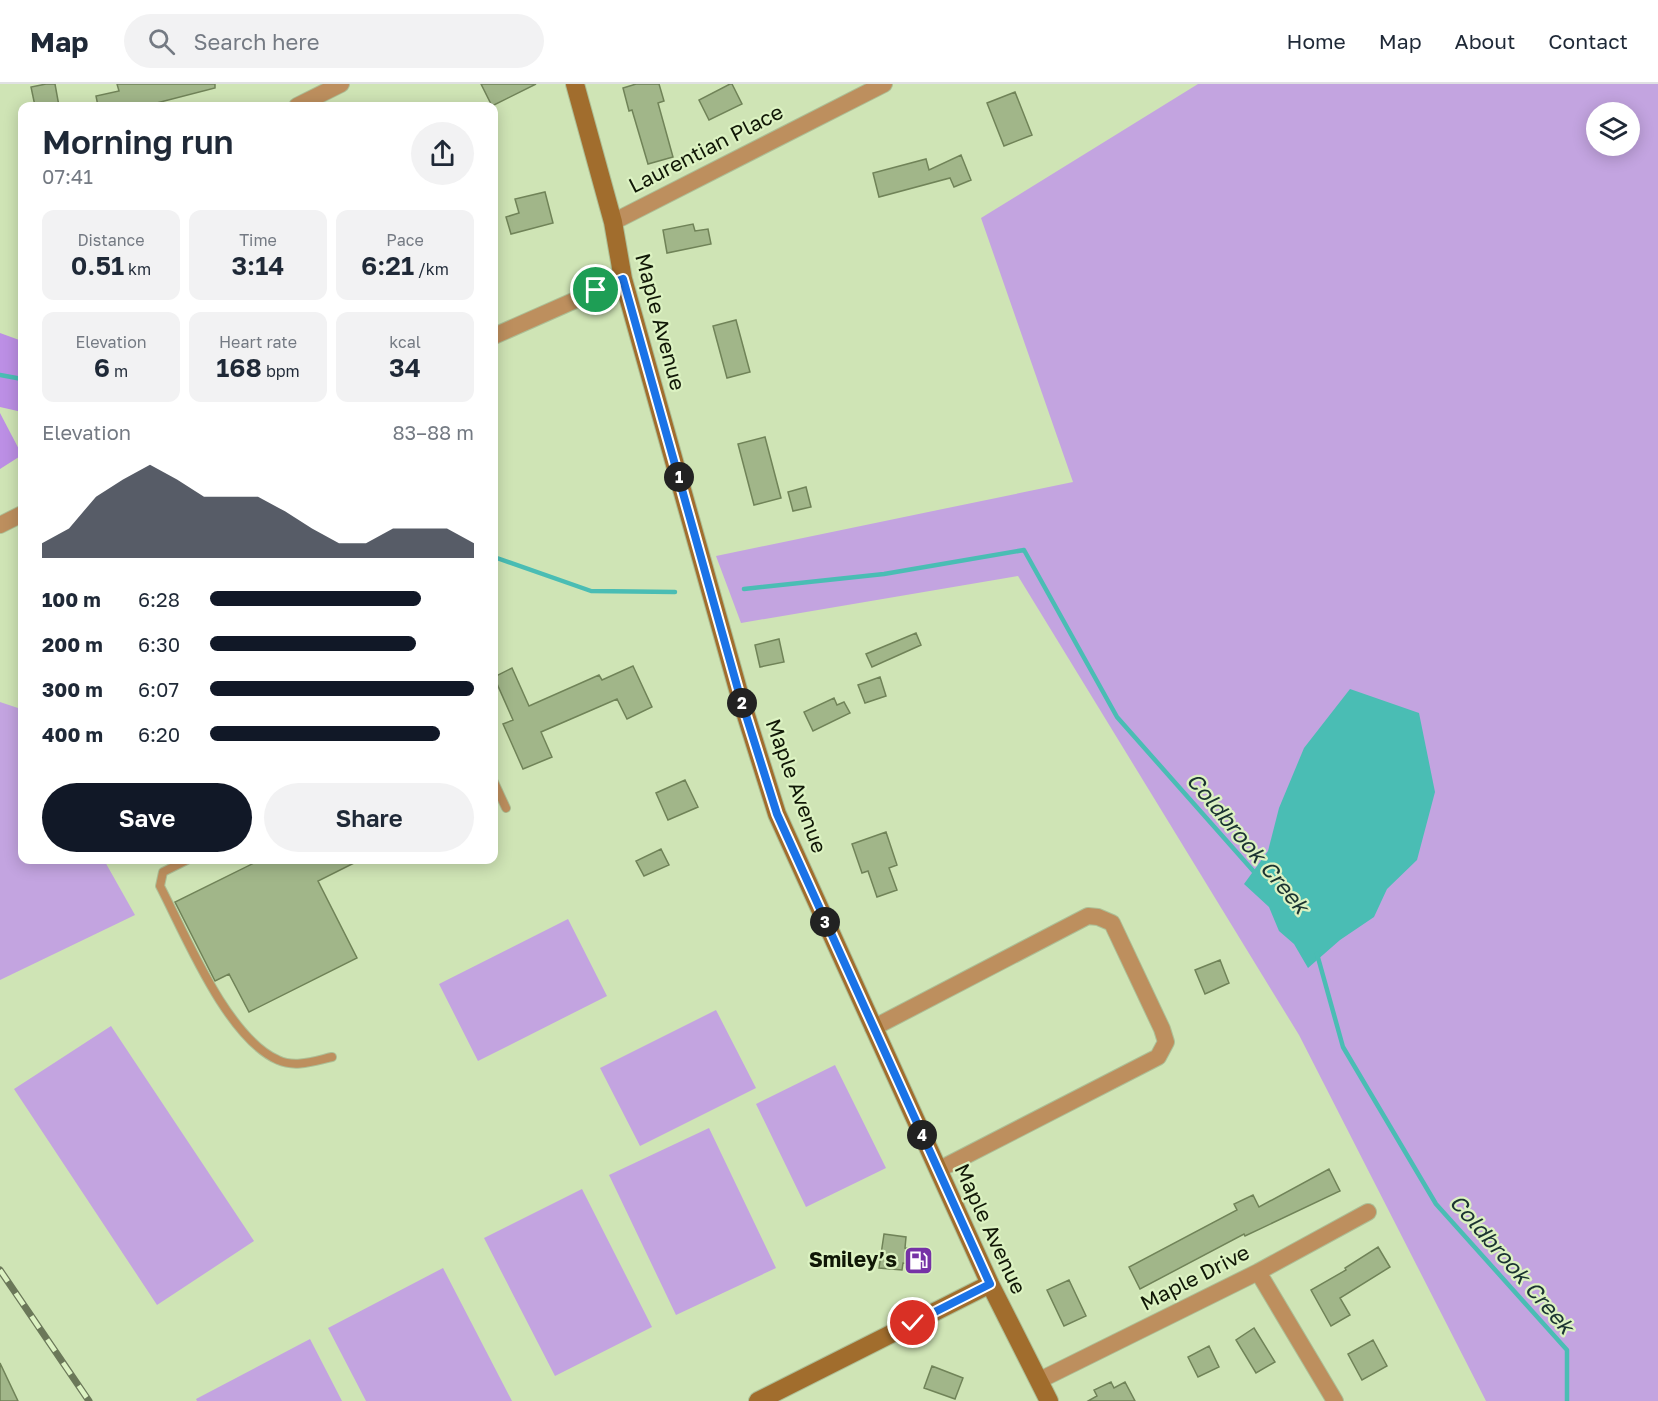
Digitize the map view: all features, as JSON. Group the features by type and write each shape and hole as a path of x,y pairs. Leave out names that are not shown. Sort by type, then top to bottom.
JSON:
{"main road":[{"name":"Maple Avenue","path":"575,84 613,222 623,279 739,693 777,814 990,1284 1049,1401"},
{"path":"758,1401 990,1284"}],"street":[{"path":"305,102 341,84"},
{"name":"Laurentian Place","path":"613,222 884,84"},
{"path":"498,334 623,279"},
{"path":"0,525 18,515"},
{"path":"873,1028 1088,916 1098,917 1112,923 1162,1029 1166,1042 1158,1057 938,1170"},
{"name":"Maple Drive","path":"1040,1380 1258,1272 1368,1212"},
{"path":"1258,1272 1335,1401"}],"lane":[{"path":"498,791 506,808"},
{"path":"179,864 163,872 160,886 219,1000 249,1040 278,1061 301,1065 332,1057"}],"shaded area":[{"path":"1198,84 1658,84 1658,1401 1486,1401 1299,1035 1018,576 741,623 716,556 1073,482 981,218"},
{"path":"0,333 18,340 18,411 0,407"},
{"path":"0,413 18,447 18,458 0,469"},
{"path":"0,702 18,708 18,864 106,864 135,915 0,980"},
{"path":"568,919 607,996 478,1061 439,984"},
{"path":"716,1010 756,1088 640,1146 600,1068"},
{"path":"111,1026 254,1241 157,1305 14,1089"},
{"path":"835,1065 886,1168 806,1207 756,1104"},
{"path":"709,1128 776,1268 676,1315 609,1175"},
{"path":"582,1189 652,1327 555,1376 484,1238"},
{"path":"443,1268 512,1401 366,1401 328,1328"},
{"path":"310,1339 342,1401 197,1401 196,1399"}],"water":[{"path":"1350,689 1419,713 1435,792 1417,860 1387,889 1374,917 1340,940 1308,968 1294,944 1279,931 1269,907 1244,884 1268,851 1279,808 1304,748"}],"building":[{"path":"55,84 58,102 34,102 31,87"},
{"path":"117,84 215,84 215,88 161,102 97,102 96,96 119,91"},
{"path":"481,84 536,84 498,103 490,102"},
{"path":"636,84 659,84 664,101 658,103 673,157 648,164 623,88"},
{"path":"730,84 742,104 709,120 699,100"},
{"path":"1015,92 1032,135 1004,146 987,103"},
{"path":"961,155 971,180 954,187 950,178 879,197 873,173 926,159 929,170"},
{"path":"545,192 553,223 511,234 506,217 519,213 515,199"},
{"path":"693,224 695,231 708,229 711,244 667,253 663,230"},
{"path":"736,320 750,372 727,378 713,326"},
{"path":"765,437 781,498 754,505 738,444"},
{"path":"806,487 811,507 793,511 788,492"},
{"path":"916,633 921,645 872,667 866,654"},
{"path":"779,639 784,662 760,667 755,645"},
{"path":"633,666 652,707 627,719 617,699 541,732 552,757 523,769 503,724 513,720 498,686 498,675 512,668 529,706 599,675 602,680"},
{"path":"880,677 886,696 865,703 858,685"},
{"path":"834,698 837,705 844,702 850,713 813,731 804,712"},
{"path":"685,780 698,807 668,820 656,793"},
{"path":"886,832 897,865 889,868 897,890 877,897 868,871 862,873 852,844"},
{"path":"661,849 669,865 644,876 636,861"},
{"path":"252,864 352,864 318,881 357,958 249,1012 229,974 215,981 175,902"},
{"path":"1220,960 1229,983 1205,994 1195,970"},
{"path":"1329,1169 1340,1191 1245,1236 1244,1234 1140,1289 1129,1267 1237,1210 1234,1204 1253,1195 1259,1207"},
{"path":"884,1234 906,1237 905,1248 929,1252 926,1266 903,1263 902,1270 879,1268"},
{"path":"1378,1247 1390,1267 1340,1298 1350,1315 1331,1326 1311,1290 1346,1270 1345,1268"},
{"path":"1069,1280 1086,1316 1064,1326 1047,1290"},
{"path":"1254,1328 1275,1362 1256,1373 1236,1340"},
{"path":"1373,1340 1387,1366 1362,1380 1348,1354"},
{"path":"1209,1346 1219,1367 1198,1377 1188,1357"},
{"path":"0,1363 18,1401 0,1401"},
{"path":"932,1366 963,1378 955,1399 924,1388"},
{"path":"1111,1382 1114,1388 1125,1382 1135,1401 1088,1401 1097,1396 1094,1390"}],"waterway":[{"name":"Coldbrook Creek","path":"0,375 18,378"},
{"name":"Coldbrook Creek","path":"744,589 884,574 1024,550 1117,717 1256,874"},
{"name":"Coldbrook Creek","path":"498,558 591,591 675,592"},
{"name":"Coldbrook Creek","path":"1317,954 1343,1047 1436,1204 1567,1350 1567,1401"}],"railway":[{"path":"0,1270 89,1401"}],"place":[{"name":"Smiley’s","path":"918,1260"}],"route":[{"path":"596,290 623,279 739,693 777,814 990,1284 913,1323"}]}
